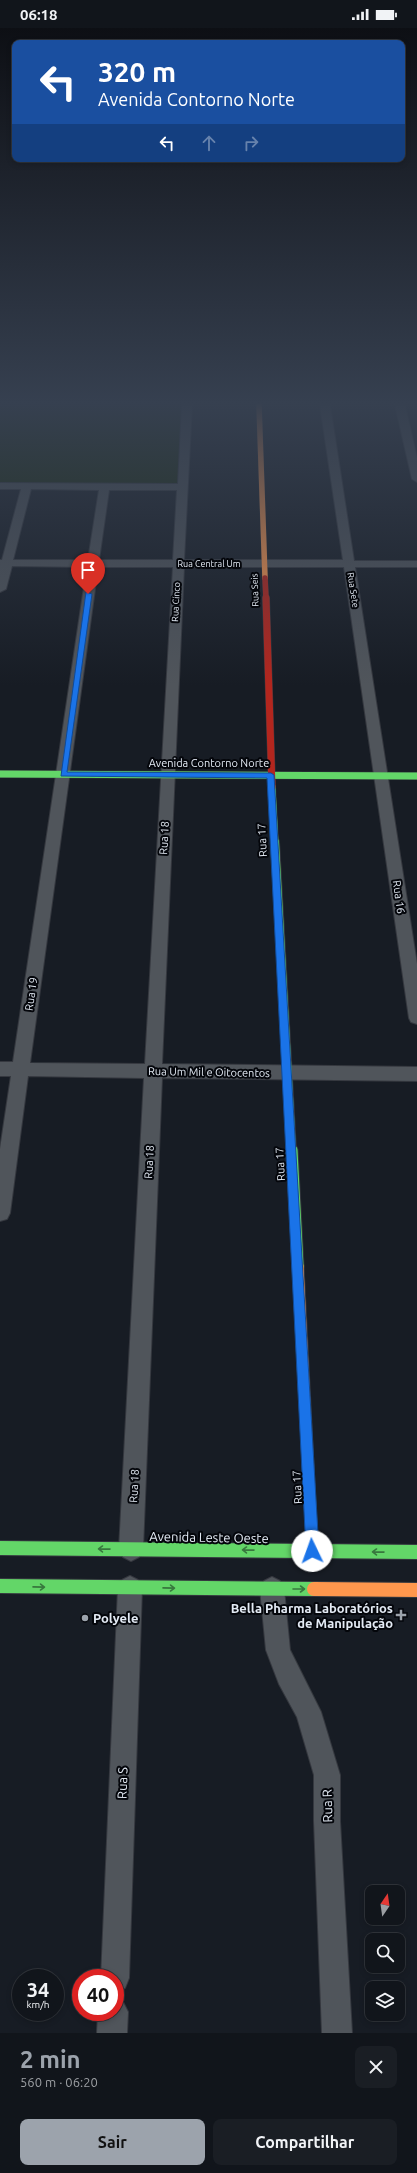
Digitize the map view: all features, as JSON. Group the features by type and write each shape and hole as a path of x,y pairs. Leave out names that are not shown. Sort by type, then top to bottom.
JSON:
{"street":[{"path":"0,589 3,563 23,499"},
{"name":"Rua 19","path":"0,1213 102,499"},
{"name":"Rua Cinco","path":"167,775 182,499"},
{"name":"Rua Seis","path":"262,499 271,775"},
{"name":"Rua Sete","path":"339,499 381,776"},
{"name":"Rua Central Um","path":"3,563 417,564"},
{"name":"Avenida Contorno Norte","path":"0,774 417,776"},
{"name":"Rua 18","path":"131,1549 167,775"},
{"name":"Rua 17","path":"271,775 312,1551"},
{"name":"Rua 16","path":"381,776 410,928 417,1018"},
{"name":"Rua Um Mil e Oitocentos","path":"0,1069 417,1074"},
{"name":"Avenida Leste Oeste","path":"0,1548 417,1552"},
{"path":"0,1586 417,1590"},
{"name":"Rua S","path":"114,1969 130,1588"},
{"name":"Rua R","path":"272,1589 278,1650 288,1675 308,1712 320,1746 326,1775 337,2033"},
{"path":"112,2033 113,2021"}],"traffic: fast":[{"path":"0,774 417,776"},
{"path":"272,787 298,1266"},
{"path":"308,1465 313,1551"},
{"path":"0,1548 417,1552"},
{"path":"0,1586 314,1589"}],"traffic: slow":[{"path":"262,499 265,578"},
{"path":"298,1266 308,1465"},
{"path":"314,1589 417,1590"}],"traffic: jam":[{"path":"265,578 272,787"}],"place":[{"name":"Bella Pharma Laboratórios de Manipulação","path":"401,1615"},
{"name":"Polyele","path":"85,1618"}],"route":[{"path":"88,594 63,774 271,775 312,1551"}]}
